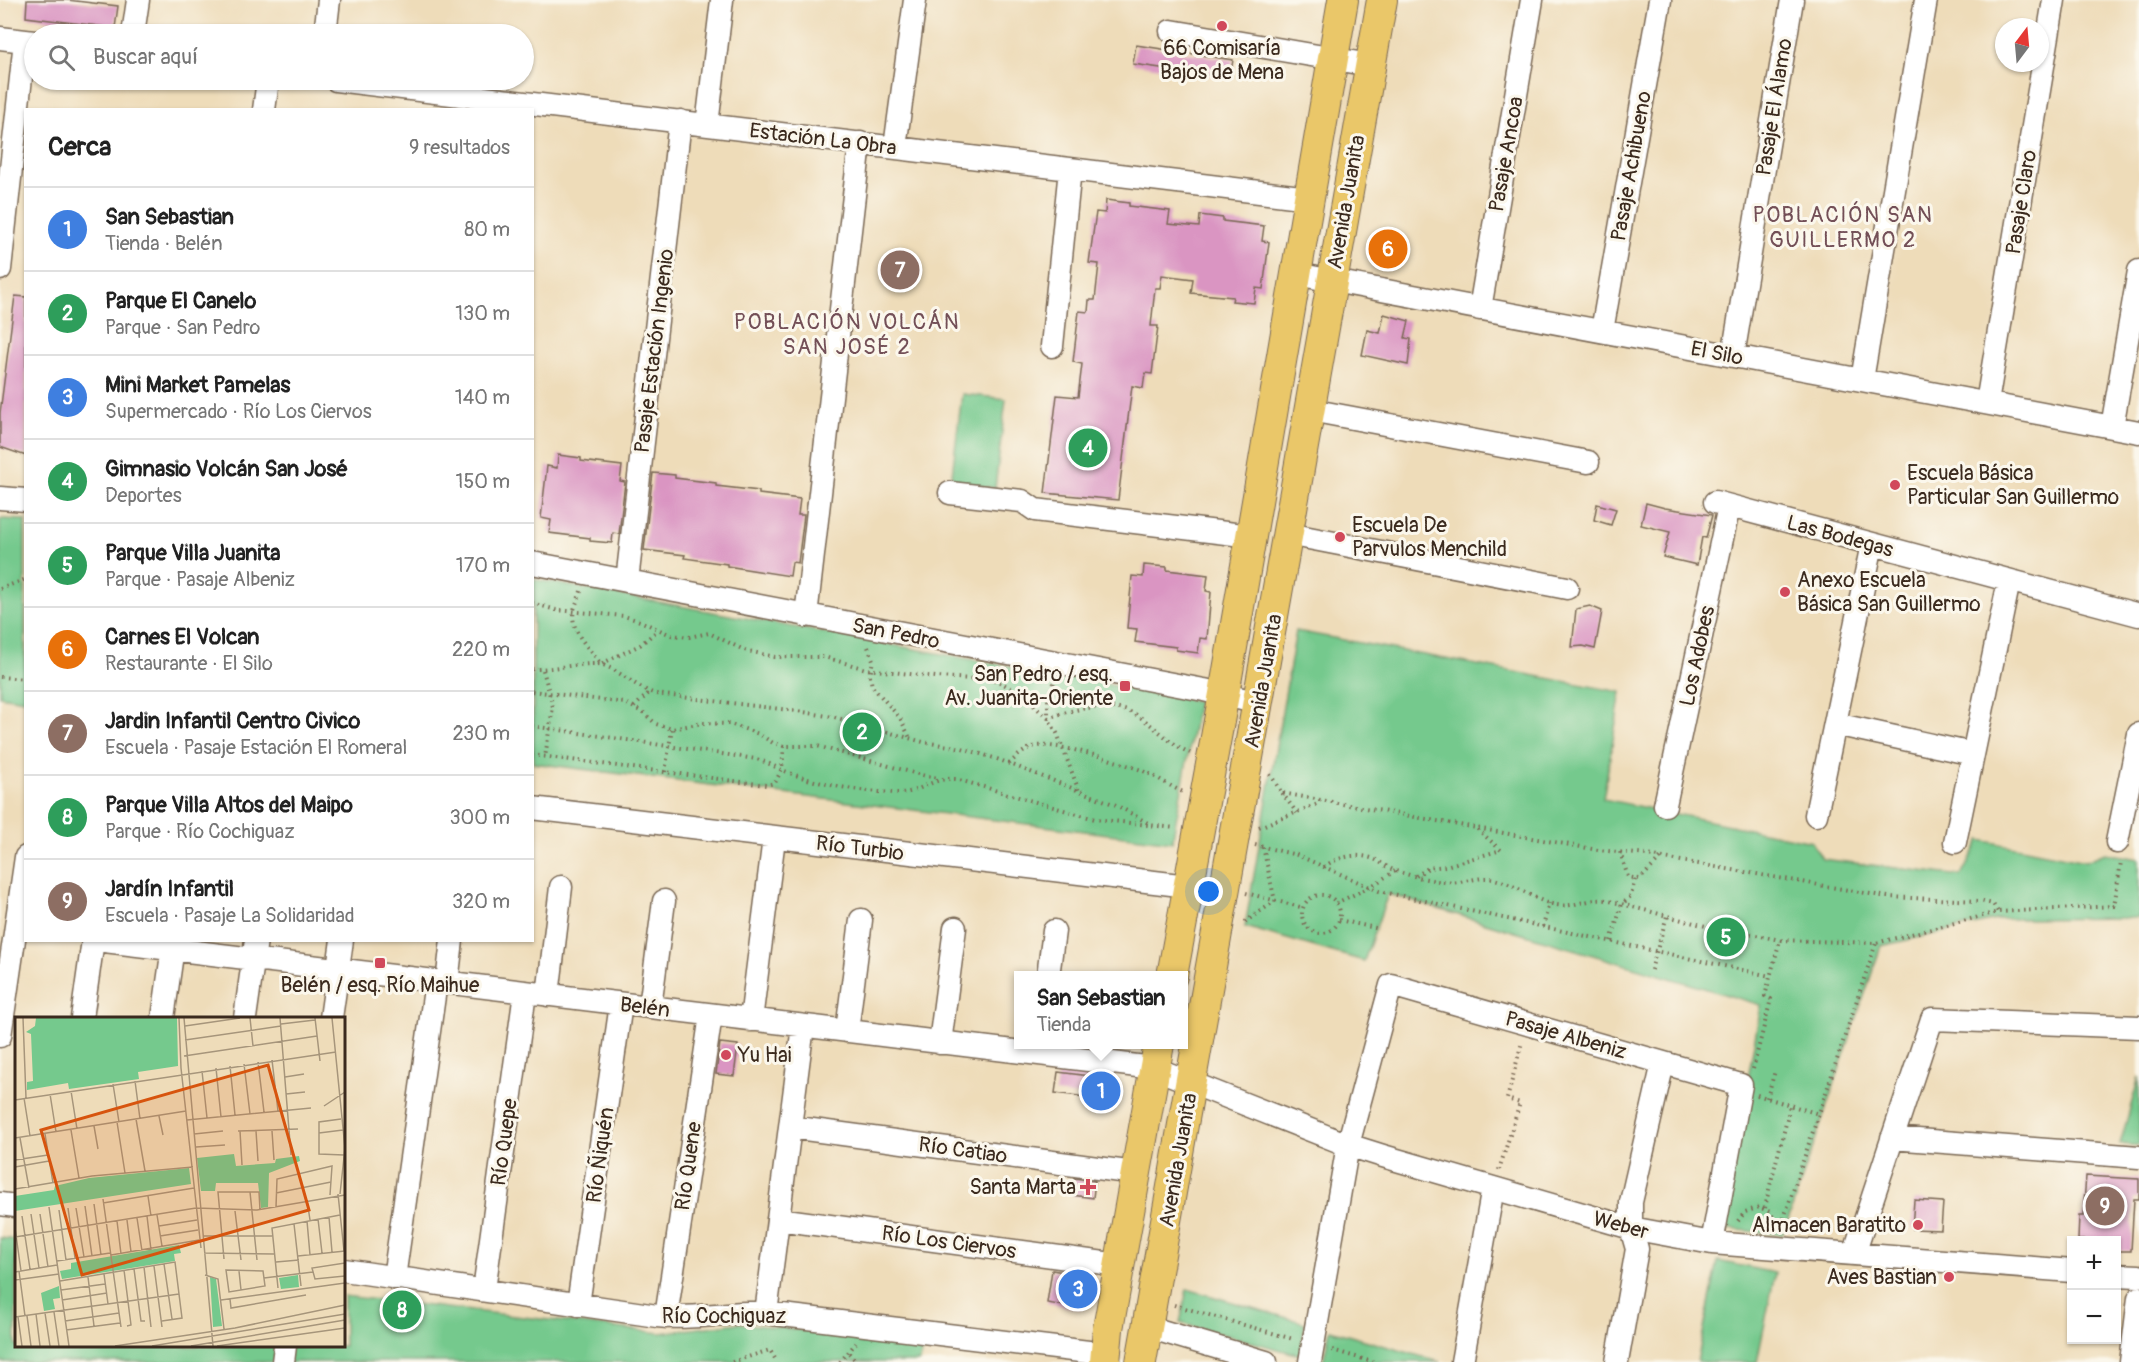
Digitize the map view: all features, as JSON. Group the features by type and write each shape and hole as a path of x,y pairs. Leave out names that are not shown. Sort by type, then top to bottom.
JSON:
{"main road":[{"name":"Avenida Juanita","path":"1173,971 1224,694 1343,0"},
{"name":"Avenida Juanita","path":"1141,1362 1382,0"},
{"name":"Avenida Juanita","path":"1105,1358 1156,1056"}],"street":[{"path":"134,24 138,0"},
{"path":"326,24 329,0"},
{"path":"706,125 722,0"},
{"path":"895,147 915,0"},
{"name":"Pasaje Ancoa","path":"1480,309 1532,0"},
{"name":"Pasaje Achibueno","path":"1602,331 1659,0"},
{"name":"Pasaje El Álamo","path":"1733,356 1792,0"},
{"path":"1862,380 1926,0"},
{"name":"Pasaje Claro","path":"1987,403 2054,0"},
{"path":"1171,31 1371,65"},
{"path":"0,38 24,41"},
{"path":"0,269 2,235 24,83"},
{"path":"264,108 267,90"},
{"name":"Estación La Obra","path":"395,90 472,103 530,108"},
{"name":"Estación La Obra","path":"534,108 680,121 1309,198"},
{"name":"Pasaje Estación Ingenio","path":"627,581 680,121"},
{"path":"806,616 860,143"},
{"path":"1052,346 1070,169"},
{"path":"2112,427 2139,271"},
{"name":"El Silo","path":"1296,274 2139,432"},
{"path":"1310,410 1587,462"},
{"path":"951,493 1022,501 1035,510 1251,536"},
{"path":"0,498 24,500"},
{"name":"Las Bodegas","path":"1722,504 2139,615"},
{"name":"Los Adobes","path":"1665,805 1722,504"},
{"path":"1288,534 1567,588"},
{"path":"1816,815 1872,544"},
{"name":"San Pedro","path":"534,563 1224,694 1259,703"},
{"path":"1956,842 2008,581"},
{"path":"1835,724 1973,754"},
{"path":"2120,849 2139,734"},
{"name":"Río Turbio","path":"534,808 1188,886"},
{"path":"751,1020 774,837"},
{"path":"0,1036 24,869"},
{"path":"548,995 561,887"},
{"path":"650,1008 664,901"},
{"path":"847,1031 861,920"},
{"path":"940,1043 955,928"},
{"path":"1049,971 1054,931"},
{"path":"82,1017 94,942"},
{"name":"Belén","path":"126,942 255,950 338,970 940,1043 1014,1047"},
{"path":"331,1017 342,942"},
{"path":"394,1278 442,982 452,942"},
{"path":"163,1017 173,945"},
{"path":"245,1017 255,950"},
{"name":"Pasaje Albeniz","path":"1348,1144 1391,985 1663,1063 1747,1083"},
{"name":"Río Quepe","path":"484,1290 525,993"},
{"name":"Río Ñiquén","path":"578,1305 621,1004"},
{"name":"Río Quene","path":"666,1317 711,1015"},
{"path":"1854,1254 1932,1019 2139,1027"},
{"path":"766,1313 803,1026"},
{"name":"Belén","path":"1039,1049 1156,1056 1191,1084"},
{"path":"1617,1362 1637,1249 1631,1228 1631,1202 1663,1063"},
{"path":"1713,1236 1747,1083"},
{"name":"Weber","path":"1191,1084 1348,1144 1631,1228 1854,1254 2067,1271"},
{"name":"Río Catiao","path":"790,1126 1135,1173"},
{"path":"1892,1138 2139,1157"},
{"path":"1312,1353 1348,1144"},
{"path":"1462,1362 1493,1188"},
{"path":"0,1204 15,1206"},
{"name":"Río Los Ciervos","path":"778,1219 1119,1265"},
{"name":"Río Cochiguaz","path":"345,1270 666,1317 766,1313 1105,1358"},
{"path":"2121,1275 2139,1276"},
{"path":"2131,1362 2139,1298"},
{"path":"1150,1313 1266,1362"},
{"path":"283,1362 285,1347"}],"path":[{"path":"586,573 574,611 573,622 576,632 601,664 643,690 834,717 910,738 962,748 1116,805 1149,824"},
{"path":"0,589 24,580"},
{"path":"534,604 556,609 624,616 671,635 689,637 709,633 744,650 775,657 824,657 872,669 936,677 996,680 1020,693 1048,718 1057,733 1079,791"},
{"path":"871,628 868,647 873,660 870,676 872,686 900,718 910,738"},
{"path":"534,669 601,664 639,645 658,630"},
{"path":"1048,718 1048,697 1066,665"},
{"path":"543,670 554,707 545,757"},
{"path":"0,677 24,679"},
{"path":"534,691 625,703 644,712 656,724 672,729 702,723 730,724 784,746 817,746 925,776 956,779 1095,819 1181,829"},
{"path":"634,707 650,692"},
{"path":"1048,718 1063,712 1114,707 1139,717 1174,746 1193,754"},
{"path":"534,726 756,759 823,783 900,793 914,791 927,783 944,778"},
{"path":"666,772 672,729"},
{"path":"534,755 766,785 775,783 782,769 784,746"},
{"path":"1009,764 1018,755 1033,747 1063,748 1141,770 1186,794"},
{"path":"1269,772 1297,813"},
{"path":"1282,793 1598,850 1662,857 1888,897 1980,901 1992,904 1998,912"},
{"path":"1254,829 1318,804 1320,800"},
{"path":"1416,876 1428,868 1446,866 1501,850 1475,828"},
{"path":"1251,845 1297,855 1379,891 1770,976"},
{"path":"1263,847 1275,901"},
{"path":"1324,867 1335,859 1359,856 1370,858 1395,871 1446,883 1491,878 1507,882 1549,903 1563,906 1595,899 1717,929 1780,940 1876,943 1998,912 2114,906 2120,849"},
{"path":"1620,852 1628,877 1635,879 1640,879 1662,857"},
{"path":"1336,903 1370,887 1395,871"},
{"path":"1611,941 1622,904 1631,896 1635,879"},
{"path":"1242,892 1304,908"},
{"path":"1320,895 1327,896 1336,903 1339,908 1339,920 1332,929 1321,933 1305,923 1304,908 1309,899 1320,895"},
{"path":"1236,928 1275,901"},
{"path":"1543,927 1549,903"},
{"path":"1651,970 1667,916"},
{"path":"1339,920 1380,929"},
{"path":"1780,940 1765,996 1771,999 1747,1083 1767,1098 1819,1114"},
{"path":"1778,1237 1876,943"},
{"path":"1493,1188 1520,1103 1507,1099 1526,1024"},
{"path":"1767,1098 1775,1071"},
{"path":"1765,1208 1790,1106"},
{"path":"1713,1236 1735,1232 1740,1218 1752,1208 1765,1208 1781,1228"},
{"path":"1150,1313 1312,1353 1374,1362"},
{"path":"732,1362 770,1350 777,1362"},
{"path":"840,1362 849,1353 857,1362"}],"green space":[{"path":"962,394 1006,399 995,488 951,483"},
{"path":"0,519 24,520 24,700 0,696"},
{"path":"534,579 1198,701 1172,842 534,763"},
{"path":"1296,631 1621,692 1603,799 1812,842 1822,859 1961,876 1980,840 2086,861 2105,853 2139,859 2139,918 2000,919 1881,946 1783,1235 1721,1228 1761,1005 1388,894 1364,961 1245,927"},
{"path":"2139,1077 2139,1146 2120,1144"},
{"path":"0,1238 15,1240 15,1347 345,1347 345,1296 661,1333 738,1323 922,1344 920,1362 0,1362"},
{"path":"1718,1261 1775,1273 1757,1362 1697,1362"},
{"path":"1187,1289 1305,1323 1300,1355 1180,1323"},
{"path":"1330,1330 1440,1362 1323,1362"}],"building":[{"path":"27,0 67,0 118,6 116,24 83,24 26,17"},
{"path":"1136,45 1233,60 1230,78 1133,64"},
{"path":"1106,200 1129,203 1129,206 1170,211 1168,224 1199,227 1200,215 1223,218 1223,221 1264,226 1262,241 1269,242 1263,289 1256,288 1254,303 1232,301 1233,297 1191,293 1193,279 1162,275 1160,288 1155,288 1151,326 1158,326 1152,374 1145,373 1143,388 1132,386 1118,500 1045,493 1057,395 1078,397 1082,364 1073,362 1079,311 1088,312 1089,300 1095,300 1099,264 1089,263 1096,212 1105,213"},
{"path":"15,296 24,297 24,455 0,447 0,413"},
{"path":"1384,314 1409,321 1405,338 1411,339 1408,365 1362,355 1367,330 1380,333"},
{"path":"558,455 581,458 581,461 622,466 620,481 625,482 619,534 613,533 612,543 549,533 551,520 541,518 547,466 557,468"},
{"path":"653,473 716,483 716,486 759,491 759,494 800,499 798,515 804,515 798,563 792,562 790,576 684,558 685,555 644,550"},
{"path":"1646,503 1712,515 1706,538 1702,537 1697,565 1663,557 1670,532 1641,525"},
{"path":"1597,504 1616,509 1611,525 1594,520"},
{"path":"1144,565 1208,575 1206,591 1211,592 1207,639 1200,638 1198,653 1176,650 1176,647 1135,642 1137,629 1127,628 1132,576 1143,577"},
{"path":"1590,606 1602,611 1595,649 1583,646 1572,647 1576,609"},
{"path":"720,1043 738,1045 734,1076 716,1074"},
{"path":"1058,1072 1113,1079 1110,1100 1055,1093"},
{"path":"2086,1176 2139,1179 2139,1199 2134,1199 2131,1251 2121,1251 2121,1236 2078,1236 2079,1216 2083,1216"},
{"path":"1074,1178 1095,1181 1093,1198 1072,1195"},
{"path":"1914,1200 1943,1202 1941,1230 1912,1229"},
{"path":"1052,1270 1088,1276 1082,1309 1047,1303"}],"place":[{"name":"66 Comisaría Bajos de Mena","path":"1222,26"},
{"name":"Carnes El Volcan","path":"1388,249"},
{"name":"Jardin Infantil Centro Civico","path":"900,270"},
{"name":"Gimnasio Volcán San José","path":"1088,448"},
{"name":"Escuela Básica Particular San Guillermo","path":"1895,485"},
{"name":"Escuela De Parvulos Menchild","path":"1340,537"},
{"name":"Anexo Escuela Básica San Guillermo","path":"1785,592"},
{"name":"San Pedro / esq. Av. Juanita-Oriente","path":"1125,686"},
{"name":"Parque El Canelo","path":"862,732"},
{"name":"Parque Villa Juanita","path":"1726,937"},
{"name":"Belén / esq. Río Maihue","path":"380,963"},
{"name":"Yu Hai","path":"726,1055"},
{"name":"San Sebastian","path":"1101,1091"},
{"name":"Santa Marta","path":"1088,1187"},
{"name":"Jardín Infantil","path":"2105,1206"},
{"name":"Almacen Baratito","path":"1918,1225"},
{"name":"Aves Bastian","path":"1949,1277"},
{"name":"Mini Market Pamelas","path":"1078,1289"},
{"name":"Parque Villa Altos del Maipo","path":"402,1310"}],"district":[{"name":"POBLACIÓN SAN GUILLERMO 2","path":"1843,226"},
{"name":"POBLACIÓN VOLCÁN SAN JOSÉ 2","path":"847,334"}]}
